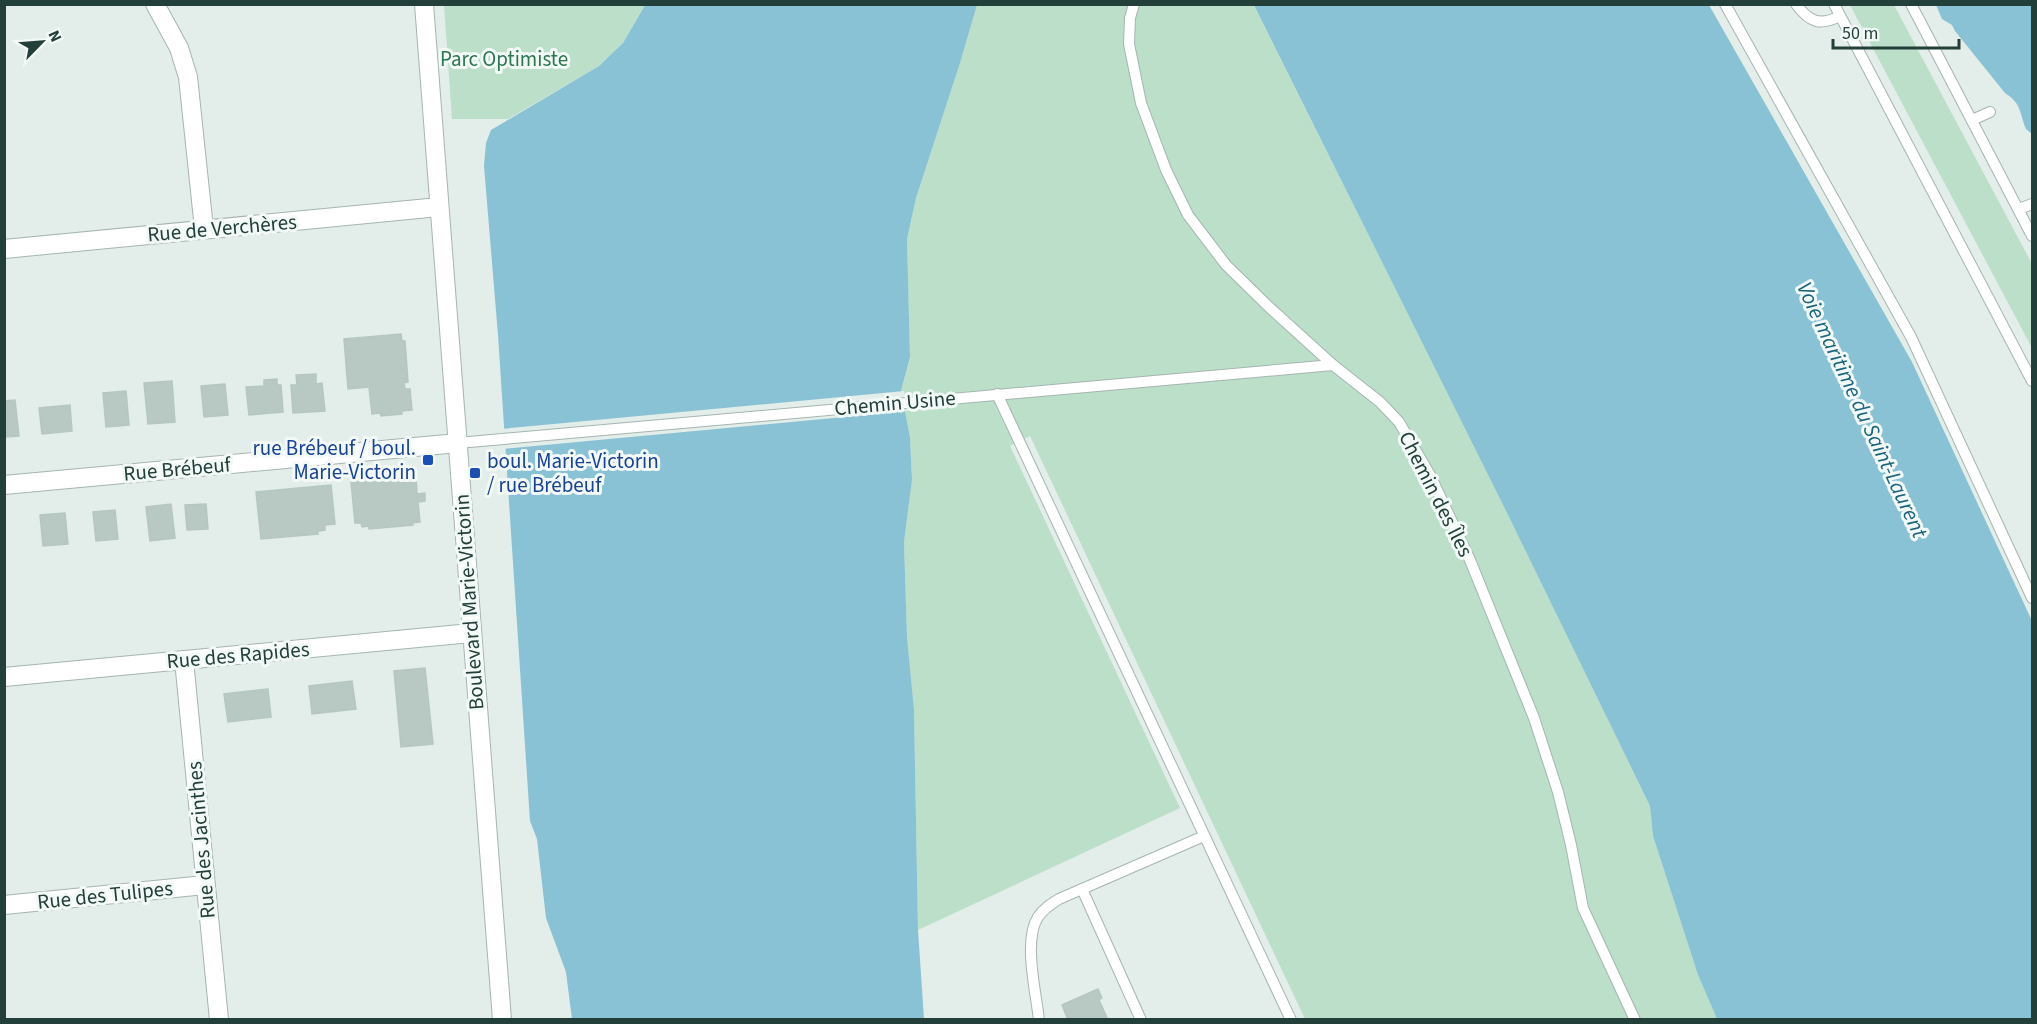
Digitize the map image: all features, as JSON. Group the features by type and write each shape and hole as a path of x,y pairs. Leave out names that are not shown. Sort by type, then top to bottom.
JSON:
{"street":[{"path":"155,4 179,48 188,76 204,229"},
{"name":"Boulevard Marie-Victorin","path":"424,4 502,1020"},
{"name":"Rue de Verchères","path":"4,249 439,207"},
{"name":"Rue Brébeuf","path":"4,485 458,443"},
{"name":"Rue des Rapides","path":"4,677 471,633"},
{"name":"Rue des Jacinthes","path":"184,660 219,1020"},
{"name":"Rue des Tulipes","path":"4,905 205,885"}],"lane":[{"name":"Chemin des Îles","path":"1134,4 1130,18 1129,44 1134,74 1141,103 1182,206 1226,265 1269,307 1373,396 1398,422 1430,475 1470,560 1534,718 1571,845 1583,908 1635,1020"},
{"path":"1725,4 1911,337 2032,598"},
{"path":"1796,4 1803,13 1815,21 1827,21 1840,16"},
{"path":"1834,4 2032,381"},
{"path":"1911,4 2032,233"},
{"path":"1972,120 1990,112"},
{"path":"2019,209 2032,204"},
{"name":"Chemin Usine","path":"458,443 1333,364"},
{"path":"997,394 1291,1020"},
{"path":"1039,1020 1031,946 1032,930 1044,909 1059,899 1204,836"},
{"path":"1082,889 1141,1020"}],"green space":[{"name":"Parc Optimiste","path":"645,4 623,43 599,66 508,119 452,119 444,5"},
{"path":"977,5 1254,5 1650,806 1653,836 1698,975 1717,1019 1305,1019 1030,436 1010,446 1180,808 918,930 914,711 907,637 904,542 912,480 910,437 901,391 910,357 907,239 916,198"},
{"path":"1850,5 1894,5 2032,264 2032,348"}],"water":[{"path":"645,5 977,5 916,198 907,239 910,357 901,391 910,437 912,480 904,542 907,637 914,710 918,930 924,1019 572,1019 566,972 546,918 537,839 530,821 498,335 484,166 486,143 491,130 599,66 623,43"},
{"name":"Voie maritime du Saint-Laurent","path":"1254,5 1709,5 1912,362 2032,621 2032,1019 1717,1019 1698,975 1653,836 1650,806"},
{"path":"1936,5 2032,5 2032,134 2026,129 2014,101 2005,93 1952,25 1942,19"}],"pier":[{"path":"904,391 908,411 502,449 501,429"}],"building":[{"path":"401,334 402,341 405,341 408,382 404,383 405,389 410,389 412,410 402,411 402,414 381,416 380,413 372,414 369,387 348,389 344,339"},
{"path":"316,374 316,384 322,383 325,411 293,413 291,385 297,385 296,375"},
{"path":"277,379 277,385 281,385 283,412 249,415 246,387 264,386 264,380"},
{"path":"172,381 175,422 148,424 144,383"},
{"path":"225,384 228,415 204,417 201,386"},
{"path":"126,391 129,425 106,427 103,393"},
{"path":"15,400 19,436 4,437 4,401"},
{"path":"70,405 72,431 42,434 39,408"},
{"path":"416,477 417,494 425,493 425,501 418,502 420,522 412,523 413,525 369,529 369,526 362,527 361,523 355,523 351,482"},
{"path":"331,485 335,524 325,525 325,530 318,531 318,534 261,539 256,492"},
{"path":"171,504 175,538 150,541 146,507"},
{"path":"206,504 208,529 187,530 185,505"},
{"path":"115,510 118,539 96,541 93,512"},
{"path":"65,513 68,544 43,546 40,515"},
{"path":"425,668 433,744 401,747 394,671"},
{"path":"352,681 356,709 312,714 309,686"},
{"path":"268,689 271,717 228,722 224,694"},
{"path":"1098,989 1102,998 1099,1000 1108,1020 1068,1020 1062,1005"}],"place":[{"name":"rue Brébeuf / boul. Marie-Victorin","path":"428,460"},
{"name":"boul. Marie-Victorin / rue Brébeuf","path":"475,473"}]}
